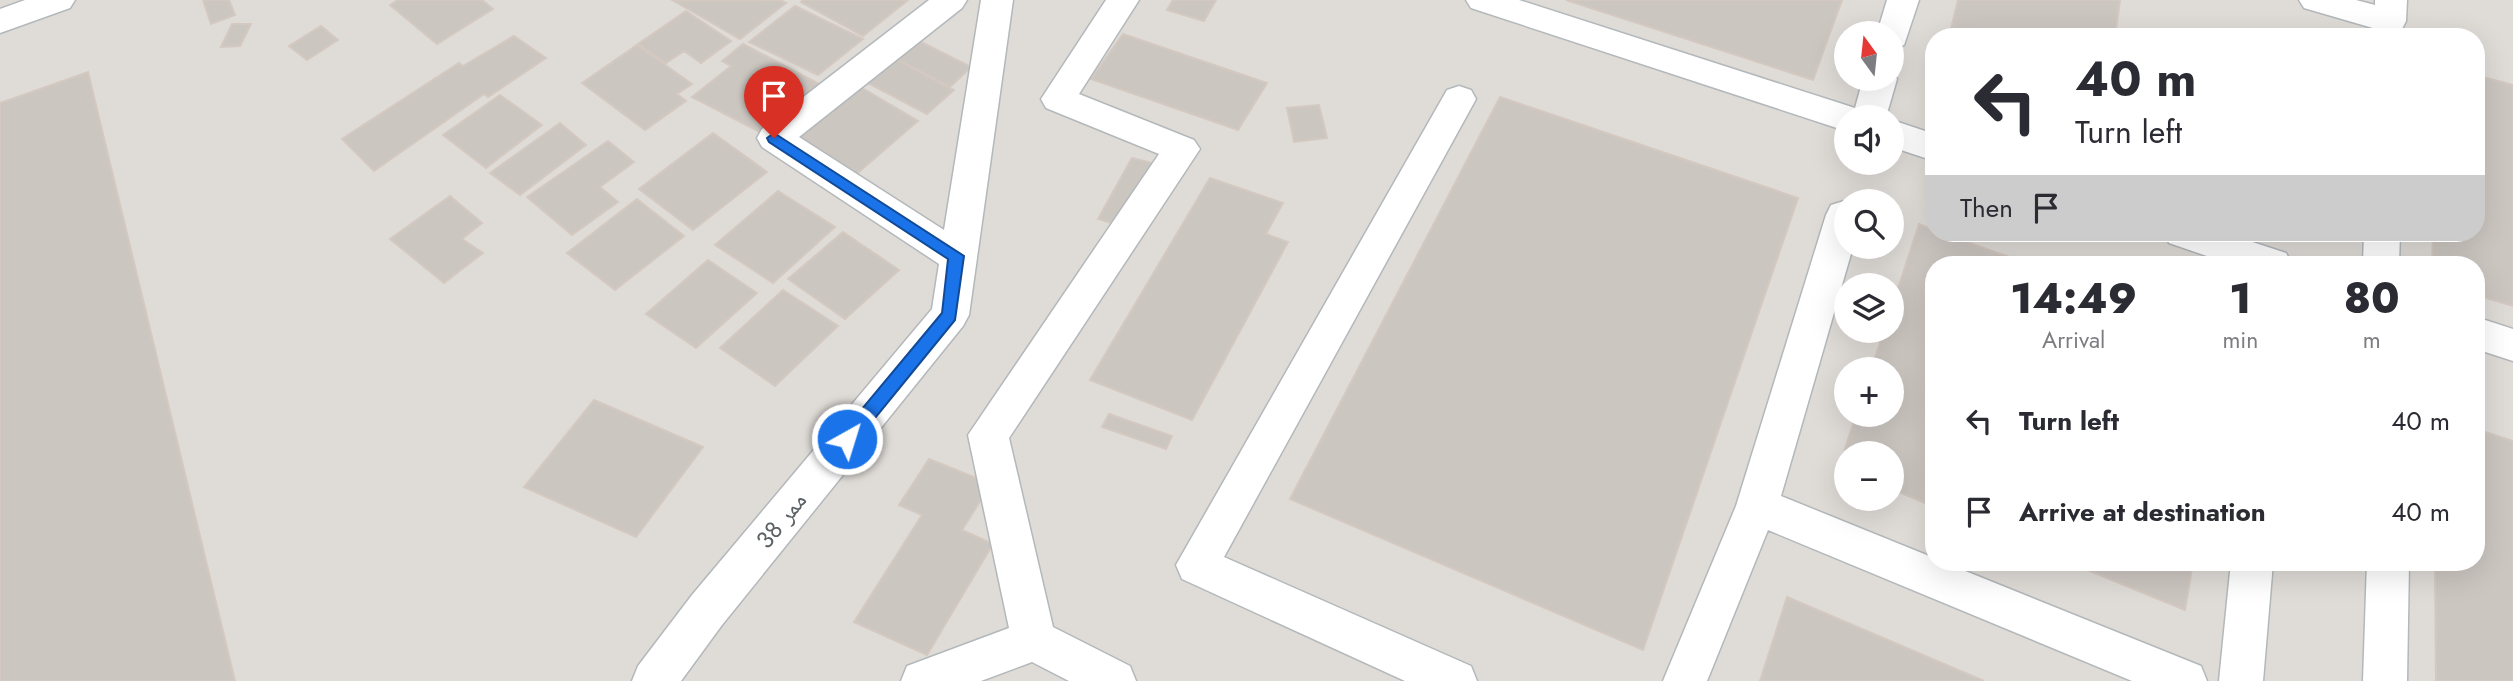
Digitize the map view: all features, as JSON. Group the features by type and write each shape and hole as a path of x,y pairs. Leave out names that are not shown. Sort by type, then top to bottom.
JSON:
{"street":[{"path":"0,20 59,0"},
{"path":"951,0 774,138 956,256"},
{"name":"ممر 38","path":"654,681 707,610 950,315 956,256 997,0"},
{"path":"1034,640 988,435 1182,149 1058,99 1123,0"},
{"path":"1482,0 1834,114"},
{"path":"1897,21 1903,0"},
{"path":"2315,0 2391,19"},
{"path":"1455,681 1197,565 1459,99"},
{"path":"1904,137 1925,145"},
{"path":"2208,242 2250,256"},
{"path":"1685,681 1757,506 1834,248"},
{"path":"2485,336 2513,345"},
{"path":"1757,506 2185,681"},
{"path":"2241,681 2251,571"},
{"path":"2385,681 2388,571"},
{"path":"923,681 993,669 1034,640"},
{"path":"1034,640 1114,681"}],"shaded area":[{"path":"0,0 2513,0 2513,681 0,681"}],"building":[{"path":"203,0 229,0 235,15 211,24"},
{"path":"398,0 482,0 493,9 437,44 390,5"},
{"path":"780,0 786,3 740,39 674,1"},
{"path":"908,0 863,36 801,2"},
{"path":"1173,0 1216,0 1204,21 1167,10"},
{"path":"1566,0 1842,0 1813,80"},
{"path":"1958,0 2120,0 2116,28 1951,28"},
{"path":"795,6 863,39 818,75 749,42"},
{"path":"686,11 731,41 701,63 684,51 666,63 638,44"},
{"path":"232,24 251,24 240,46 221,47"},
{"path":"321,26 338,40 307,60 289,46"},
{"path":"1123,34 1267,83 1238,130 1091,79"},
{"path":"514,36 546,58 488,97 484,94 374,171 342,139 459,63 463,66"},
{"path":"913,38 971,67 950,87 892,57"},
{"path":"743,44 819,84 760,132 692,97 731,66 722,61"},
{"path":"637,45 692,84 677,94 686,101 645,130 582,83"},
{"path":"892,57 954,90 927,114 866,82"},
{"path":"88,72 235,681 0,681 0,103"},
{"path":"2485,77 2513,85 2513,306 2485,298 2485,256 2432,256 2433,242 2485,242"},
{"path":"857,85 918,121 853,177 792,138"},
{"path":"500,95 542,125 486,168 443,135"},
{"path":"1500,97 1798,198 1643,650 1290,499"},
{"path":"1319,105 1327,138 1294,142 1287,108"},
{"path":"560,123 586,145 520,195 490,173"},
{"path":"713,133 767,172 693,230 639,189"},
{"path":"608,141 634,162 600,187 618,202 572,235 527,197"},
{"path":"1132,158 1167,167 1135,230 1098,219"},
{"path":"1210,178 1283,203 1266,234 1288,242 1192,420 1090,380"},
{"path":"778,191 835,227 773,283 715,245"},
{"path":"450,196 482,223 462,239 483,253 444,283 390,239"},
{"path":"637,199 684,236 615,290 567,253"},
{"path":"1919,224 1925,226 1925,242 1967,242 2007,256 1925,256 1925,503 1904,494 1904,441 1848,441 1852,427 1904,427 1904,357 1875,357 1880,343 1904,343 1903,273"},
{"path":"843,232 899,270 845,319 788,279"},
{"path":"708,260 757,293 696,348 646,314"},
{"path":"783,290 838,326 775,386 720,348"},
{"path":"594,400 703,447 636,537 524,487"},
{"path":"1109,414 1172,436 1166,449 1102,427"},
{"path":"2485,432 2513,441 2513,681 2436,681 2435,571 2485,571"},
{"path":"929,459 991,484 962,530 993,544 927,655 854,622 922,515 899,505"},
{"path":"2090,571 2192,571 2185,610"},
{"path":"1787,597 1984,681 1760,681"}],"route":[{"path":"774,138 956,256 950,315 847,439"}]}
